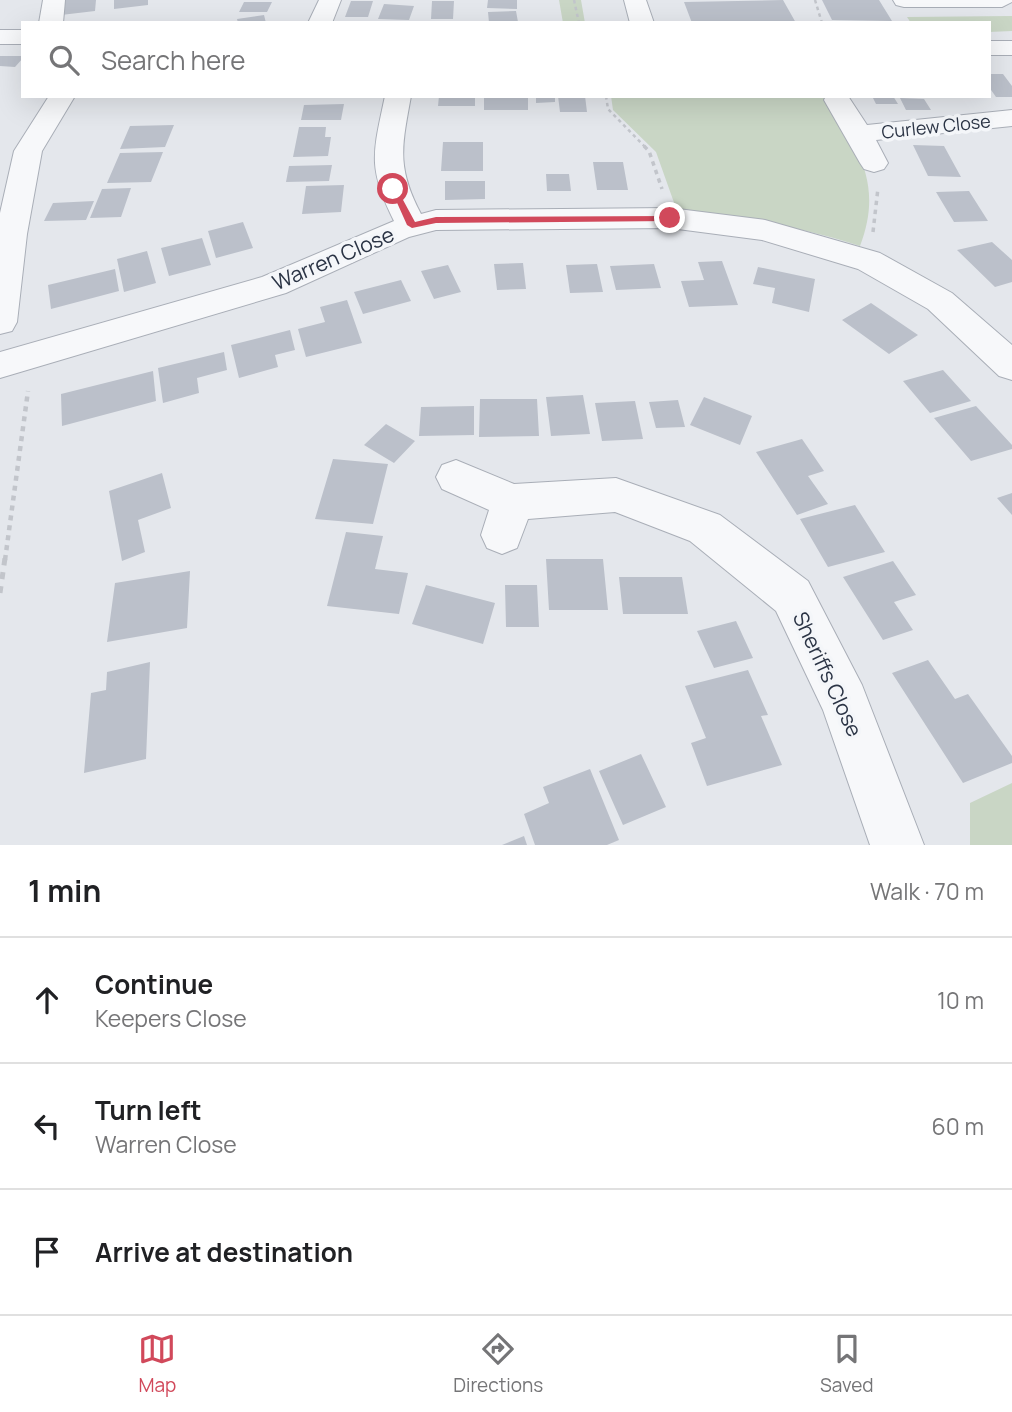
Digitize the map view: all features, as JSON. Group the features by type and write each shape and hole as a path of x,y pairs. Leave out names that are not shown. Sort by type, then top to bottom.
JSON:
{"street":[{"path":"51,21 54,0"},
{"path":"321,21 330,0"},
{"path":"635,0 641,21"},
{"path":"904,0 1002,0"},
{"path":"0,37 21,37"},
{"path":"991,48 1012,48"},
{"path":"0,322 11,234 28,151 61,98"},
{"path":"398,98 387,152 393,189 412,225"},
{"name":"Curlew Close","path":"837,100 874,163"},
{"name":"Curlew Close","path":"859,134 1012,118"},
{"name":"Warren Close","path":"0,365 274,285 412,225 436,220 670,218 765,230 869,261 940,301 1012,366"},
{"name":"Sheriffs Close","path":"456,477 507,518 616,495 705,528 792,596 845,702 897,845"}],"path":[{"path":"574,0 579,21"},
{"path":"815,0 821,21"},
{"path":"606,98 608,109 649,151 670,218"},
{"path":"869,261 879,195 874,163"}],"green space":[{"path":"559,0 581,0 585,21 563,21"},
{"path":"1012,16 1012,31 991,32 991,21 910,21 907,17"},
{"path":"611,98 827,98 857,150 868,185 867,224 860,246 770,223 677,211 656,152 613,110"},
{"path":"1012,783 1012,845 970,845 970,803"}],"building":[{"path":"63,0 96,0 95,11 61,15"},
{"path":"114,0 148,0 148,5 114,9"},
{"path":"488,0 517,0 517,9 487,8"},
{"path":"783,0 795,21 691,21 684,2"},
{"path":"822,0 879,0 892,21 832,20"},
{"path":"351,1 373,1 368,17 345,17"},
{"path":"432,1 454,1 453,19 431,19"},
{"path":"244,2 272,2 267,12 239,12"},
{"path":"384,4 414,6 409,20 378,19"},
{"path":"516,11 518,21 489,21 488,12"},
{"path":"264,15 266,21 238,21"},
{"path":"0,56 21,56 15,67 0,66"},
{"path":"991,74 1003,74 1012,86 1012,97 996,97 991,90"},
{"path":"439,98 475,98 475,106 438,106"},
{"path":"484,98 528,98 528,110 484,110"},
{"path":"536,98 555,98 555,102 536,103"},
{"path":"558,98 585,98 587,112 560,112"},
{"path":"873,98 894,98 898,104 876,104"},
{"path":"900,98 924,99 931,110 906,110"},
{"path":"344,104 341,120 301,120 304,105"},
{"path":"174,125 165,147 120,149 130,126"},
{"path":"299,127 326,127 325,137 331,137 328,156 293,157"},
{"path":"443,142 483,142 483,171 441,171"},
{"path":"913,145 944,146 961,177 928,176"},
{"path":"163,152 151,182 107,183 120,153"},
{"path":"593,162 623,162 628,190 597,190"},
{"path":"332,165 329,181 286,182 289,166"},
{"path":"546,174 569,174 571,191 547,191"},
{"path":"445,181 485,181 485,199 445,200"},
{"path":"344,185 341,212 302,214 306,186"},
{"path":"131,188 121,217 90,218 102,189"},
{"path":"969,191 988,221 954,222 936,192"},
{"path":"94,201 86,220 44,221 53,203"},
{"path":"243,222 253,248 216,258 208,231"},
{"path":"202,238 211,265 169,276 161,248"},
{"path":"992,242 1012,260 1012,282 995,287 957,250"},
{"path":"147,251 156,283 124,292 117,259"},
{"path":"722,261 738,305 689,307 681,281 704,280 698,262"},
{"path":"523,263 526,289 497,290 494,264"},
{"path":"597,264 603,292 570,293 566,265"},
{"path":"654,264 661,288 616,290 610,266"},
{"path":"448,265 461,292 434,299 421,271"},
{"path":"758,267 815,279 809,312 772,303 775,288 753,284"},
{"path":"115,269 119,291 51,309 48,285"},
{"path":"401,280 411,301 363,314 354,292"},
{"path":"347,300 362,343 306,357 298,329 325,322 320,307"},
{"path":"871,303 918,335 889,354 842,320"},
{"path":"290,330 295,350 275,355 278,367 239,378 231,345"},
{"path":"224,352 227,370 197,378 199,393 163,403 158,368"},
{"path":"943,370 971,401 930,413 903,381"},
{"path":"153,371 156,401 62,426 61,394"},
{"path":"583,395 590,434 551,436 546,397"},
{"path":"704,397 752,416 740,445 690,425"},
{"path":"480,399 537,399 539,436 479,437"},
{"path":"678,400 685,427 656,428 649,402"},
{"path":"635,401 643,439 602,441 595,403"},
{"path":"474,406 474,435 419,436 421,407"},
{"path":"976,406 1012,445 1012,449 971,461 934,418"},
{"path":"386,424 415,441 394,463 364,445"},
{"path":"802,439 824,471 808,476 828,504 797,515 756,452"},
{"path":"333,459 388,464 373,524 315,519"},
{"path":"162,473 171,508 138,520 145,552 122,561 109,491"},
{"path":"1012,493 1012,515 997,498"},
{"path":"855,505 885,552 828,567 800,519"},
{"path":"346,532 383,536 375,569 408,573 399,614 327,606"},
{"path":"546,559 603,559 608,610 549,610"},
{"path":"893,561 916,595 894,602 913,630 883,640 843,577"},
{"path":"190,571 187,628 107,642 115,583"},
{"path":"619,577 682,577 688,614 623,614"},
{"path":"426,585 495,603 483,644 412,624"},
{"path":"505,585 537,585 539,627 506,627"},
{"path":"736,621 753,658 714,668 697,631"},
{"path":"928,660 955,699 968,694 1012,756 1012,763 963,783 892,673"},
{"path":"150,662 146,759 84,773 91,693 106,690 107,672"},
{"path":"748,670 768,715 761,716 782,765 707,786 691,743 706,738 685,686"},
{"path":"641,754 666,807 623,825 599,771"},
{"path":"590,769 619,840 607,845 535,845 524,814 549,803 543,787"},
{"path":"524,836 527,845 502,845"}],"route":[{"path":"393,189 412,225 436,220 670,218"}]}
